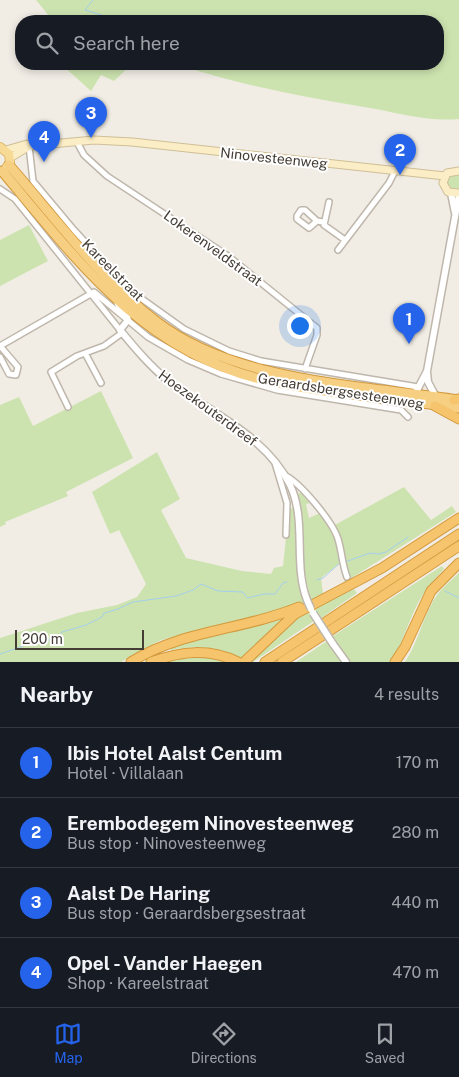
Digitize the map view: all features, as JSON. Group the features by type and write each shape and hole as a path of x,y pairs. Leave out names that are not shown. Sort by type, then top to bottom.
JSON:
{"highway":[{"name":"Geraardsbergsesteenweg","path":"4,161 117,301 175,344 208,362 278,383 436,402 459,408"},
{"name":"Geraardsbergsesteenweg","path":"4,161 124,295 158,323 179,337 211,353 263,370 416,390 436,402 457,400"},
{"path":"436,402 459,419"},
{"path":"244,662 284,622 382,568 459,518"},
{"path":"264,662 459,534"},
{"path":"282,662 459,546"},
{"path":"395,662 405,647 431,590 459,563"},
{"path":"134,660 174,641 311,606"},
{"path":"151,662 177,654 196,652 215,653 235,660"}],"main road":[{"name":"Ninovesteenweg","path":"29,146 77,142 132,142 416,174 444,180"},
{"path":"4,161 29,146"},
{"path":"456,194 446,189 444,180 451,171 459,171"}],"street":[{"name":"Lokerenveldstraat","path":"77,142 84,156 107,176 228,256 317,328 317,335 305,369"},
{"name":"Kareelstraat","path":"29,146 33,181 100,259 147,304 184,329 221,347 261,361 416,390"},
{"path":"338,250 394,176 395,172"},
{"name":"Hoezekouterdreef","path":"0,190 15,198 94,293 121,331 159,373 240,430 261,447 286,476 297,484 330,523 338,537 342,563 347,577"},
{"path":"436,402 428,382 427,371 454,227 456,194"},
{"path":"329,202 323,222 325,227 345,240"},
{"path":"317,221 323,222"},
{"path":"0,357 9,374 13,376 17,374 18,367 0,346 94,293"},
{"name":"Hoezekouterdreef","path":"94,293 138,330 188,360 244,382 277,390 401,410 408,417"},
{"path":"68,407 51,373 85,353 104,346 121,331 128,322 127,316 119,308 117,301"},
{"path":"85,353 101,383"},
{"path":"416,390 427,371"},
{"name":"Hoezekouterdreef","path":"275,463 287,503 286,536"},
{"name":"Hoezekouterdreef","path":"286,476 295,496 302,583 311,606 346,662"}],"green space":[{"path":"36,0 459,0 459,119 423,118 293,94 246,84 197,70 444,70 444,15 48,15"},
{"path":"68,70 126,70 114,81 101,75 91,91"},
{"path":"459,174 459,190 448,188 446,180 449,175"},
{"path":"29,225 48,261 0,286 0,240"},
{"path":"101,391 133,458 66,492 68,496 5,522 6,524 0,527 0,405 19,397 33,426"},
{"path":"157,452 180,499 161,510 186,558 242,571 271,574 274,568 283,566 289,509 294,508 300,585 304,603 161,640 121,662 0,662 0,638 77,613 117,605 137,597 146,584 119,530 110,534 92,492"},
{"path":"404,487 431,520 452,506 456,512 345,582 342,574 345,569 333,526"},
{"path":"301,493 310,503 306,504 309,518 320,513 336,537 340,563 321,578 323,594 311,600 303,566 296,494"},
{"path":"442,566 444,569 418,603 392,660 389,662 350,662 333,636"},
{"path":"459,573 459,662 405,662 413,648 433,600"},
{"path":"354,589 357,593 321,618 314,608"},
{"path":"308,611 314,621 253,662 249,662 286,625"},
{"path":"284,618 242,659 217,649 189,647 171,650 170,647 179,643"},
{"path":"327,641 341,662 296,662"},
{"path":"181,657 207,657 229,662 164,662"}],"waterway":[{"path":"93,0 85,10 101,15"},
{"path":"345,562 370,553 379,554 386,552 408,537"},
{"path":"317,580 323,578 340,563"},
{"path":"0,654 26,645 57,638 62,632 86,625 102,617 104,613 133,602 176,596 193,590 201,584 218,591 243,592 247,598 264,594 275,594 283,583 287,582"},
{"path":"445,591 459,598"}],"place":[{"name":"Aalst De Haring","path":"91,138"},
{"name":"Opel - Vander Haegen","path":"44,162"},
{"name":"Erembodegem Ninovesteenweg","path":"400,175"},
{"name":"Ibis Hotel Aalst Centum","path":"409,344"}]}
